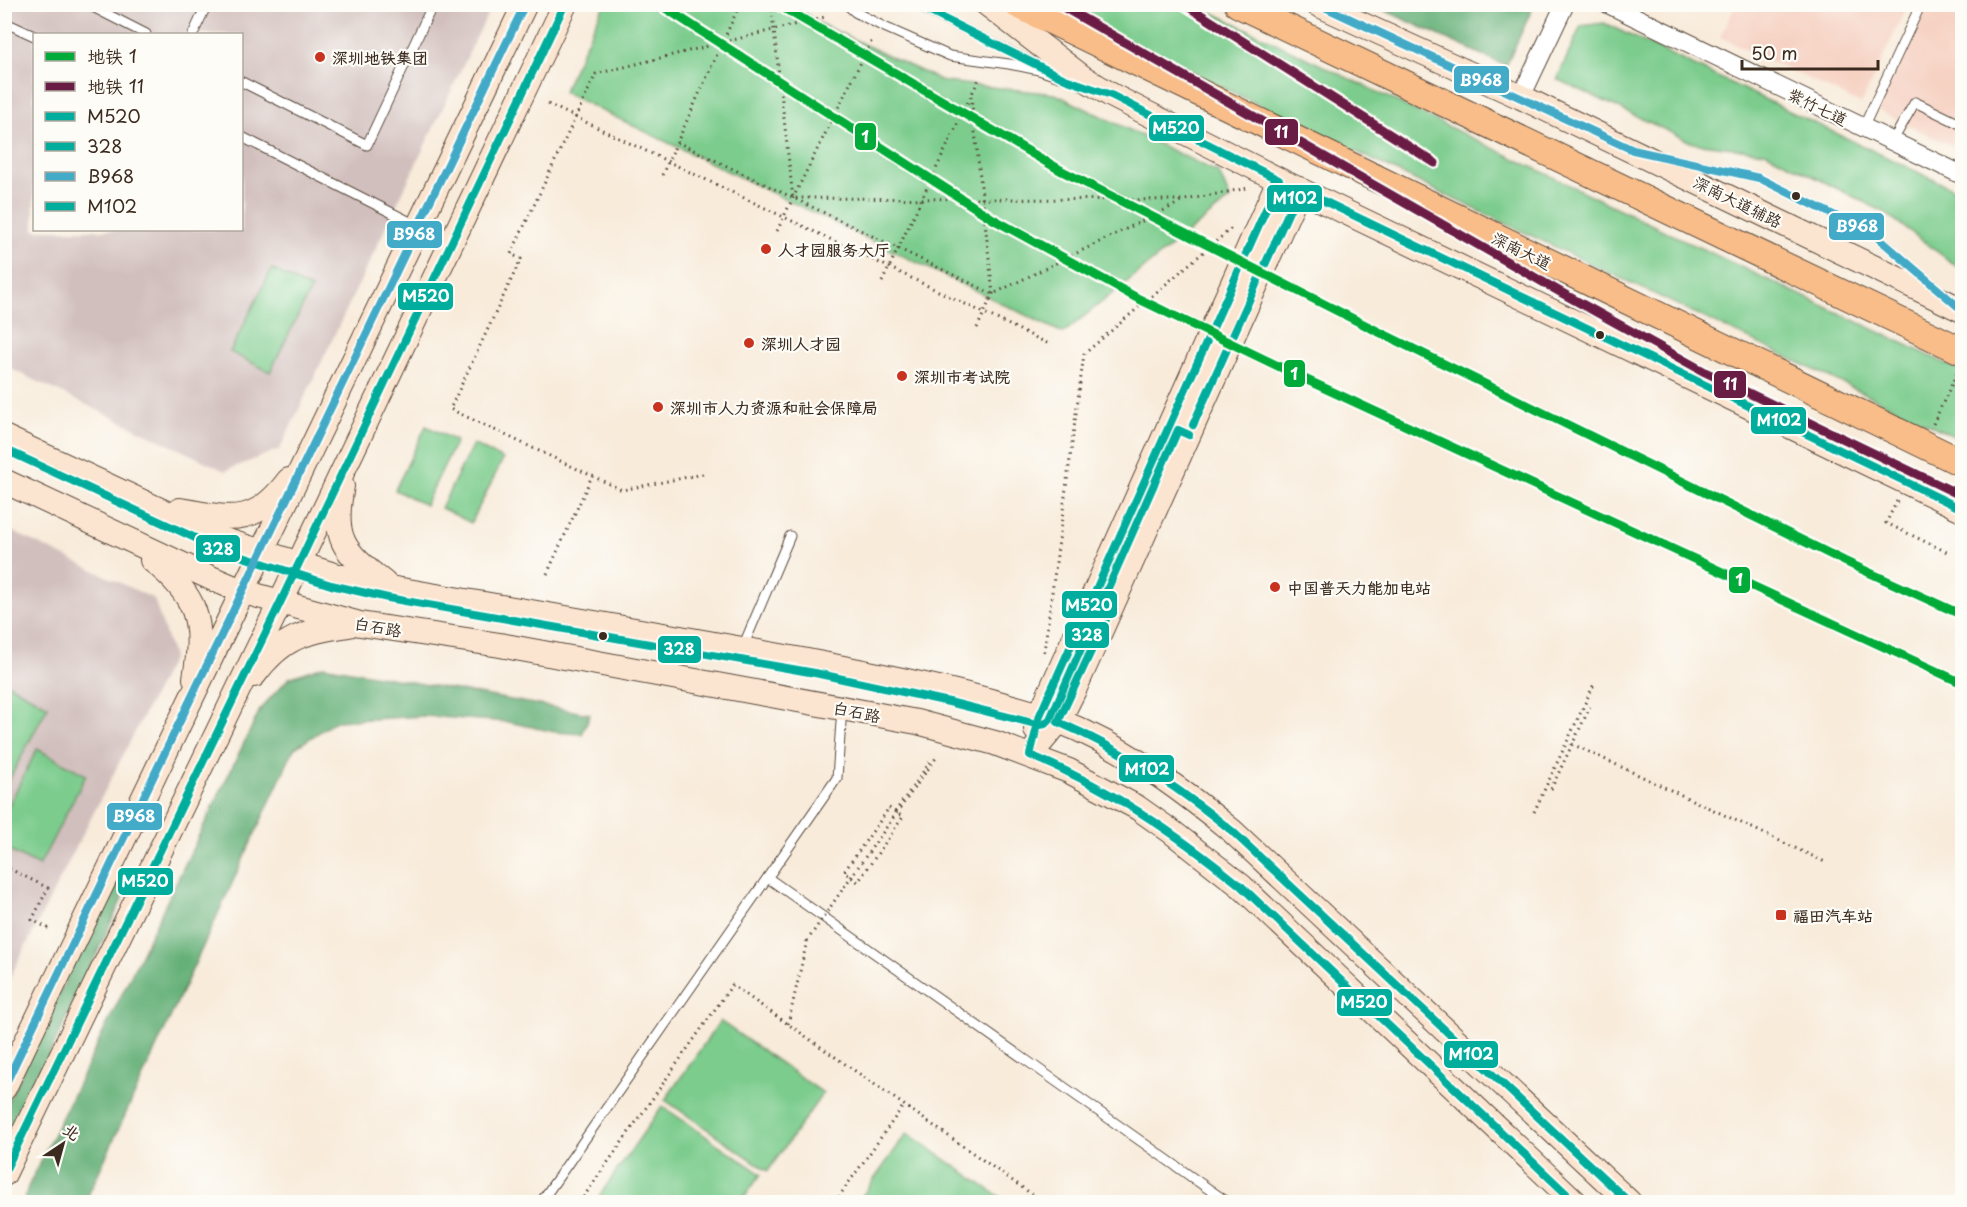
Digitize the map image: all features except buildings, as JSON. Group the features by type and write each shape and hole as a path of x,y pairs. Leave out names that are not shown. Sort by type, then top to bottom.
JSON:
{"main road":[{"path":"4,1088 525,4"},
{"path":"4,1174 299,564 565,4"},
{"path":"987,4 1082,77 1111,95 1289,185 1962,509"},
{"name":"深南大道","path":"1017,4 1961,463"},
{"path":"1238,4 1962,351"},
{"name":"深南大道辅路","path":"1317,4 1633,150 1962,310"},
{"path":"1030,755 1098,611 1289,185"},
{"path":"4,437 224,540 299,564 390,588 742,649 943,688 1049,718 1085,732 1125,754 1199,803 1232,831 1629,1203"},
{"path":"141,503 225,518 238,518 252,513 273,499 309,454"},
{"path":"348,459 339,511 338,528 342,543 357,563 390,588"},
{"name":"白石路","path":"4,481 244,592 280,603 360,624 500,645 955,731 995,742 1069,771 1138,808 1241,886 1575,1203"},
{"path":"122,536 178,582 190,598 199,637 198,663 191,700"},
{"path":"224,717 265,660 281,645 315,630 360,624"}],"street":[{"path":"1521,97 1565,4"},
{"name":"紫竹七道","path":"1608,4 1962,175"}],"lane":[{"path":"87,4 145,33"},
{"path":"193,33 207,4"},
{"path":"243,83 367,146 433,4"},
{"path":"846,4 855,12 882,26 950,56 1039,70 1111,95"},
{"path":"913,4 1065,79"},
{"path":"1863,128 1921,4"},
{"path":"4,22 33,36"},
{"path":"1892,142 1915,102 1962,125"},
{"path":"243,138 418,226"},
{"path":"742,649 790,536"},
{"path":"541,1203 837,778 842,708"},
{"path":"768,878 1227,1203"}],"path":[{"path":"662,175 740,4"},
{"path":"771,4 793,198"},
{"path":"703,474 622,490 450,409 521,259 511,254 596,74 825,17"},
{"path":"777,231 872,40"},
{"path":"882,282 979,79"},
{"path":"971,96 993,294 977,328"},
{"path":"548,104 1051,345"},
{"path":"677,142 993,294"},
{"path":"793,198 1185,200 1248,188"},
{"path":"993,294 1185,200"},
{"path":"1043,659 1084,354 1234,226"},
{"path":"547,574 592,476"},
{"path":"1899,529 1947,552"},
{"path":"1534,812 1595,682"},
{"path":"1551,789 1590,707"},
{"path":"1572,744 1825,862"},
{"path":"788,1024 807,941 938,755"},
{"path":"895,812 930,762"},
{"path":"4,799 10,788"},
{"path":"889,808 895,812 903,818 858,882 844,872 889,808"},
{"path":"4,866 48,888 32,920 52,930"},
{"path":"580,1203 732,985 1043,1203"},
{"path":"835,1203 904,1105"}],"shaded area":[{"path":"1736,4 1908,5 1861,104 1720,37"},
{"path":"4,5 492,5 280,449 225,471 5,366"},
{"path":"1928,5 1962,5 1962,151 1877,110"},
{"path":"5,528 154,599 173,657 5,987"}],"green space":[{"path":"604,5 796,5 814,21 944,82 1055,94 1219,173 1230,199 1063,333 563,92"},
{"path":"1052,5 1197,5 1675,236 1962,371 1962,440 1456,200"},
{"path":"1373,5 1534,5 1506,66"},
{"path":"1604,23 1962,193 1962,270 1884,212 1765,152 1693,143 1557,79 1581,26"},
{"path":"272,269 311,289 270,372 230,352"},
{"path":"426,426 456,441 425,505 395,490"},
{"path":"473,444 503,459 471,523 441,508"},
{"path":"323,666 590,714 582,734 555,732 508,722 424,716 336,721 294,749 85,1202 23,1202 28,1187 261,708 289,678"},
{"path":"8,684 48,706 8,782 4,780 4,691"},
{"path":"37,749 86,775 39,866 4,848 5,813"},
{"path":"116,873 130,882 5,1150 5,1108"},
{"path":"720,1021 823,1093 768,1171 665,1100"},
{"path":"662,1106 761,1174 741,1202 595,1202"},
{"path":"907,1133 1007,1202 858,1202"}],"metro line":[{"name":"1","path":"659,4 993,219 1137,298 1307,380 1962,683"},
{"name":"1","path":"777,4 1062,171 1377,331 1844,561 1962,615"},
{"name":"11","path":"1058,4 1562,293 1705,372 1962,496"},
{"name":"11","path":"1184,4 1435,163"}],"transit line":[{"name":"B968","path":"4,1087 525,4"},
{"name":"M520","path":"4,1173 280,603 565,4"},
{"name":"M520","path":"914,4 1065,79 1111,95 1279,180 1040,715 1030,755 1087,782 1140,813 1191,847 1241,886 1575,1202"},
{"name":"B968","path":"1318,4 1633,150 1759,178 1876,236 1962,310"},
{"name":"M102","path":"1193,425 1299,189 1962,509"},
{"name":"328","path":"4,449 221,550 331,585 388,598 815,673 949,702 1040,725 1050,719 1178,430 1189,435"},
{"name":"M102","path":"1107,617 1058,722 1105,744 1149,770 1232,831 1629,1202"}],"place":[{"name":"深圳地铁集团","path":"320,57"},
{"name":"人才园服务大厅","path":"766,249"},
{"name":"深圳人才园","path":"749,343"},
{"name":"深圳市考试院","path":"902,376"},
{"name":"深圳市人力资源和社会保障局","path":"658,407"},
{"name":"中国普天力能加电站","path":"1275,587"},
{"name":"福田汽车站","path":"1781,915"}]}
